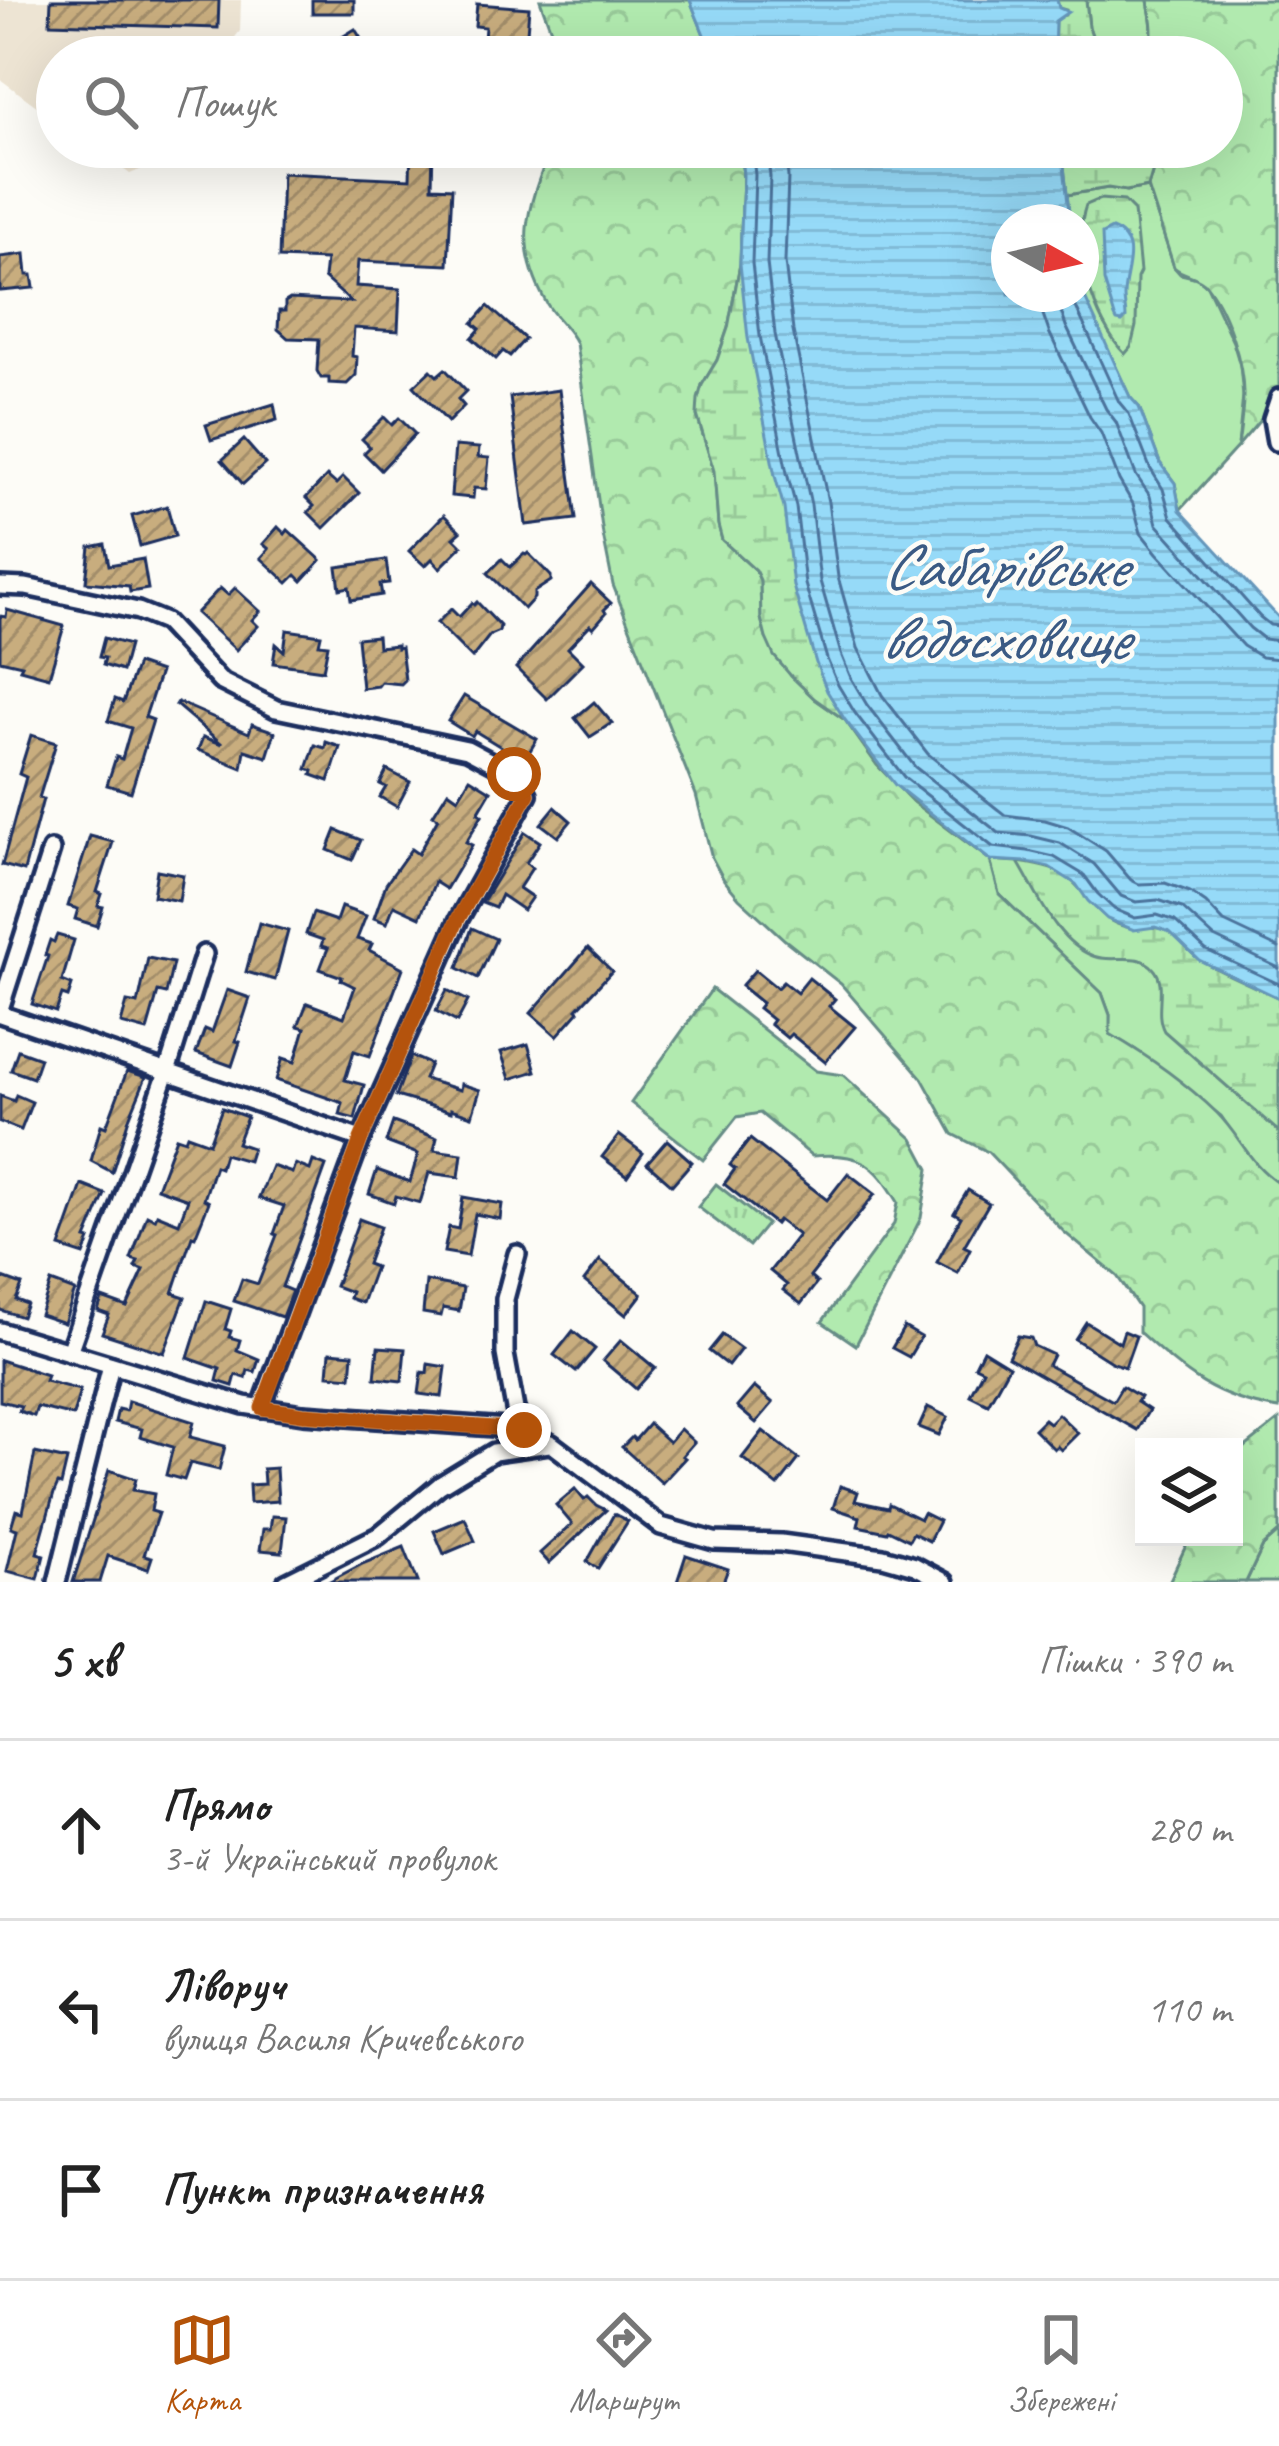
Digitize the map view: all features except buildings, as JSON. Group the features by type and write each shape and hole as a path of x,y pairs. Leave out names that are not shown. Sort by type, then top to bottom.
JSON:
{"street":[{"path":"1276,442 1272,419 1279,398"},
{"path":"0,586 26,587 138,611 165,622 220,680 276,709 467,749 514,774 528,794 458,919 361,1139 262,1408"},
{"path":"51,850 0,1011 361,1139"},
{"path":"69,1352 204,954"},
{"path":"517,1254 505,1299 505,1354 515,1409 524,1430"},
{"path":"0,1331 262,1408 524,1430 552,1444 661,1526 713,1540 781,1543 883,1557 916,1566 945,1582"},
{"path":"56,1582 111,1365"},
{"path":"286,1582 378,1536 440,1486 494,1452 552,1444"}],"shaded area":[{"path":"0,0 241,0 236,36 36,36 36,106 0,79"}],"green space":[{"path":"540,0 690,0 705,36 553,36"},
{"path":"1057,0 1086,0 1092,36 1055,36 1055,21 1066,10 1059,8"},
{"path":"1086,0 1148,0 1152,36 1092,36"},
{"path":"1148,0 1279,0 1279,398 1238,446 1243,384 1233,339 1207,286 1174,267 1148,187 1156,168 1243,168 1243,36 1152,36"},
{"path":"544,168 742,168 740,264 728,328 702,385 697,416 714,471 722,540 755,570 766,638 791,676 845,720 877,765 913,802 990,860 999,894 1102,993 1110,1015 1110,1034 1205,1102 1279,1183 1279,1409 1218,1391 1139,1332 1139,1308 1117,1276 1064,1232 988,1152 953,1134 922,1078 841,984 785,940 724,880 712,858 696,795 613,585 576,343 547,304 530,262 527,225"},
{"path":"742,168 748,168 1018,862 990,860 913,802 877,765 845,720 791,676 766,638 755,570 722,540 714,471 697,415 702,385 728,328 740,264"},
{"path":"1064,168 1156,168 1148,187 1067,195"},
{"path":"1148,187 1174,267 1207,286 1240,365 1243,396 1238,446 1180,510 1175,483 1160,463 1139,407 1090,312 1099,312 1099,204 1068,204 1067,195 1108,188"},
{"path":"1100,199 1124,201 1134,211 1140,272 1136,326 1125,354 1099,312 1099,204 1088,204"},
{"path":"990,860 1026,862 1199,960 1279,998 1279,1183 1259,1171 1221,1116 1109,1034 1110,1015 1102,993 999,894"},
{"path":"1018,862 1058,872 1111,921 1166,930 1202,961 1279,998 1279,1132 1164,1031 1160,983 1154,969 1141,960 1093,956 1068,940"},
{"path":"712,989 816,1071 843,1075 913,1139 929,1169 921,1218 856,1345 822,1322 894,1224 898,1202 881,1177 854,1158 812,1156 760,1113 737,1117 703,1160 631,1103"},
{"path":"716,1184 767,1224 749,1246 698,1207"},
{"path":"1279,1420 1279,1532 1263,1546 1246,1582 1169,1582 1186,1546 1243,1546 1243,1449"},
{"path":"1279,1532 1279,1582 1246,1582 1263,1546"}],"water":[{"path":"690,0 1057,0 1059,8 1068,12 1055,21 1055,36 705,36"},
{"name":"Сабарівське водосховище","path":"742,168 1064,168 1068,204 991,204 991,312 1091,312 1139,407 1160,463 1175,483 1180,510 1279,618 1279,998 1199,960 1170,932 1155,927 1134,930 1107,919 1076,884 1049,867 990,860 895,785 845,720 816,663 793,586 784,508 748,338 740,264"},
{"path":"1112,229 1127,241 1130,258 1122,322 1115,317 1104,281 1102,234"}],"route":[{"path":"514,774 528,794 458,919 361,1139 262,1408 524,1430"}]}
